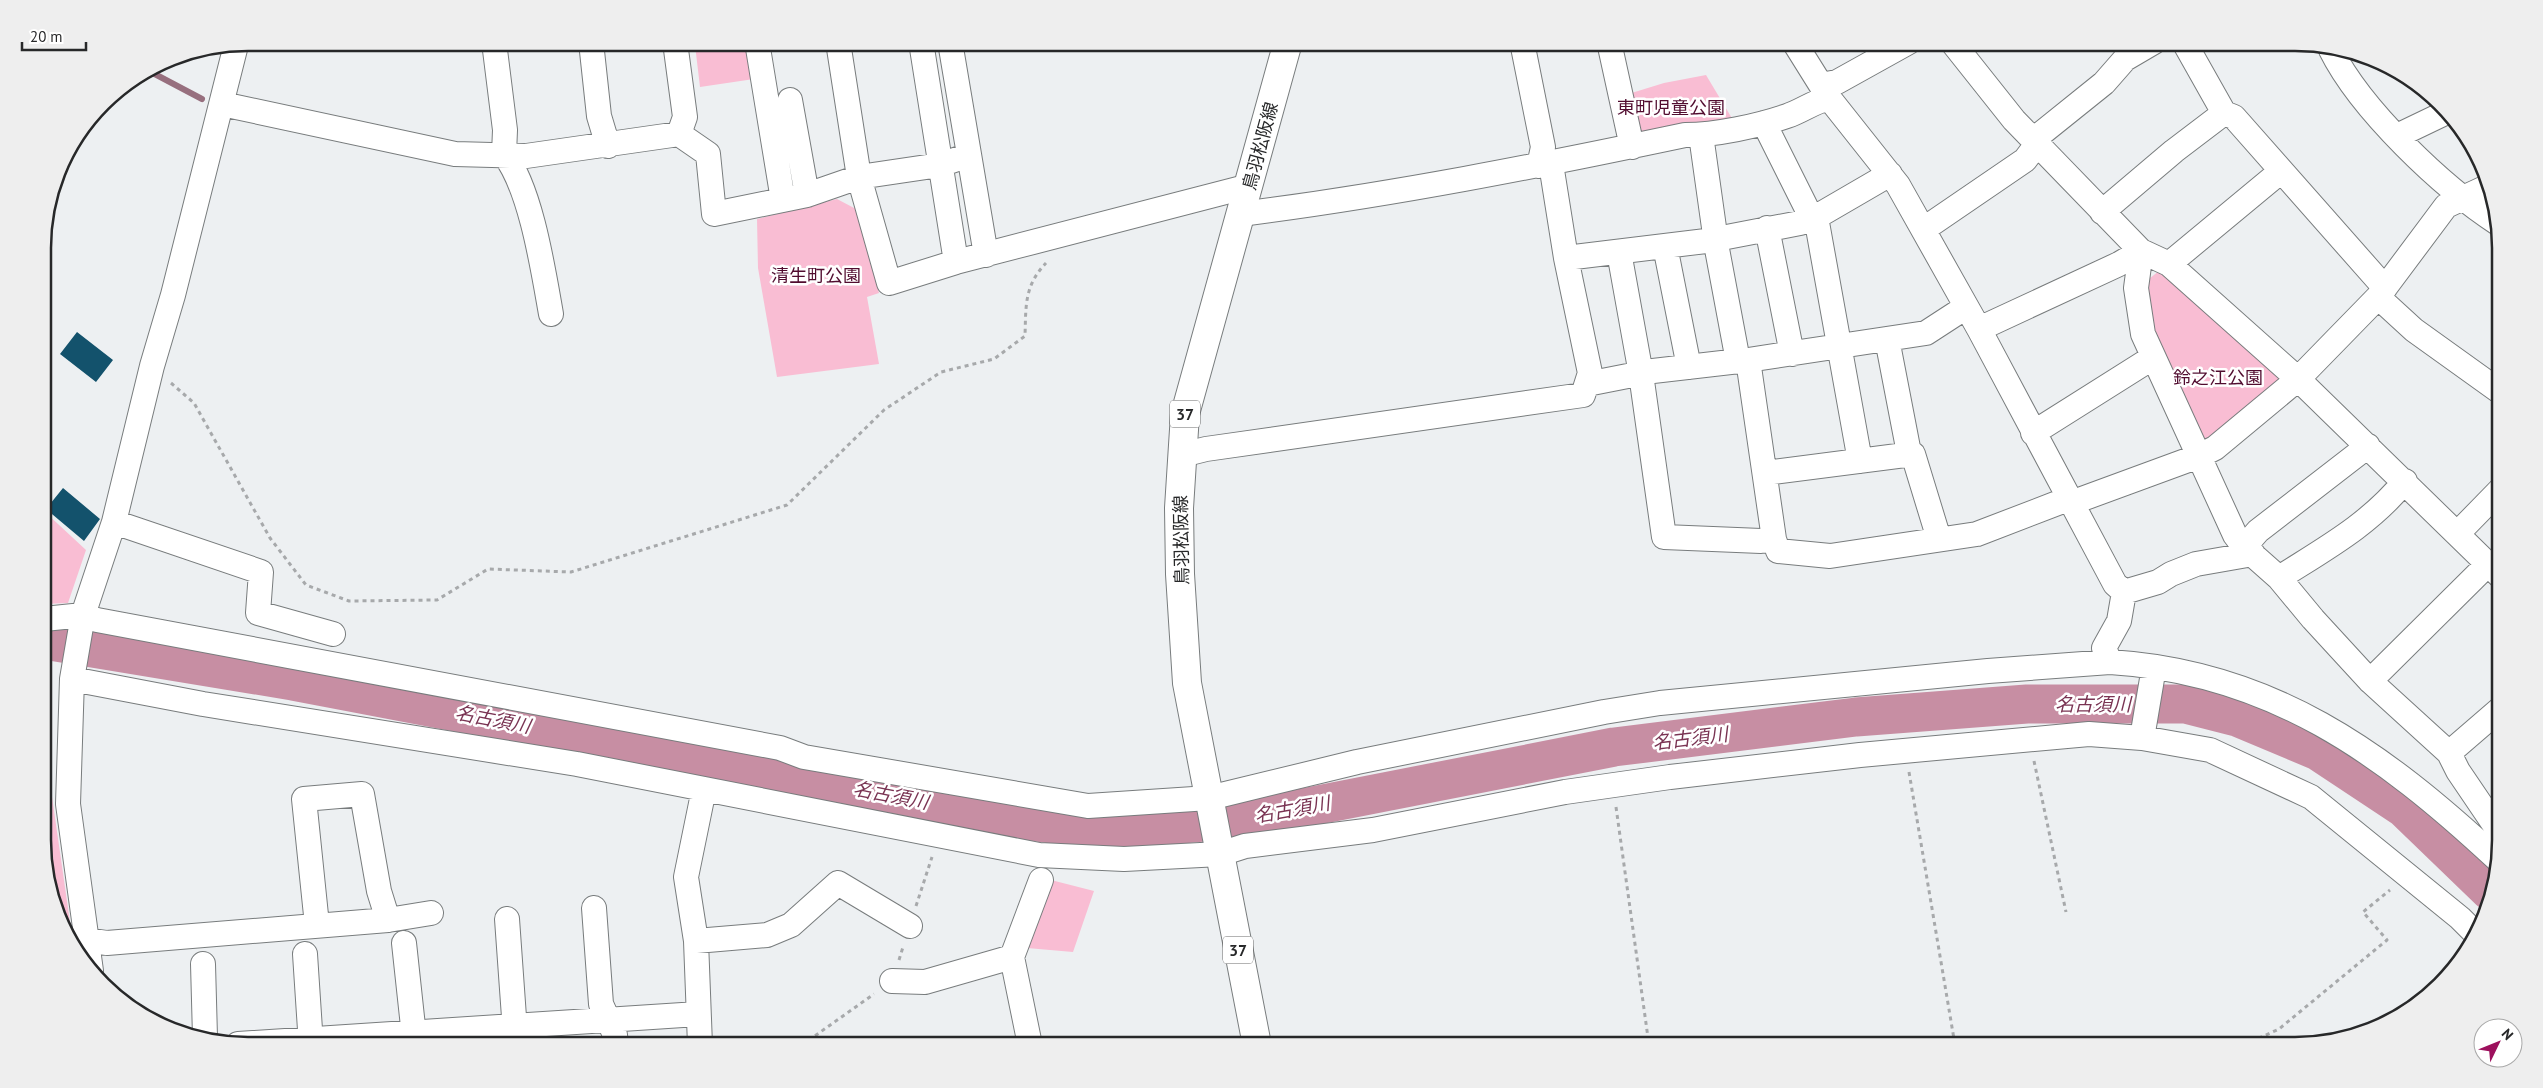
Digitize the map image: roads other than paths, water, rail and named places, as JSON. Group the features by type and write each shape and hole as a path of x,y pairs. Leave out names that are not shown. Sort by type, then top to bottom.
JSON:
{"main road":[{"name":"鳥羽松阪線","path":"1254,1037 1187,683 1180,574 1179,508 1185,414 1286,51"}],"street":[{"path":"495,51 504,130 504,154 515,168 539,248 551,314"},
{"path":"592,51 600,116 608,146"},
{"path":"676,51 685,117 679,134"},
{"path":"758,51 783,200"},
{"path":"839,51 859,177 889,283 956,262 1249,186"},
{"path":"921,51 956,262"},
{"path":"952,51 986,255"},
{"path":"1182,455 1206,449 1583,395 1590,373 1545,165 1524,51"},
{"path":"1612,51 1632,147"},
{"path":"1800,51 1825,92 1890,174 1924,229 1980,329 2033,433 2115,584 2124,592"},
{"path":"1241,214 1317,205 1545,165 1693,135 1764,123 1789,116 1815,101 1837,82 1893,51"},
{"path":"1959,51 2014,120 2141,251 2169,264 2298,379 2492,568"},
{"path":"1924,229 2025,160 2035,142 2104,83 2125,59 2139,51"},
{"path":"2189,51 2224,113 2234,117 2414,330 2492,386"},
{"path":"80,941 68,804 72,678 82,615 114,522 152,366 173,295 234,52"},
{"path":"2333,55 2347,80 2397,136 2440,180 2489,217"},
{"path":"790,100 808,195"},
{"path":"222,104 455,154 526,156 608,146 679,134 708,154 714,214 808,195 859,177 940,165 969,155"},
{"path":"2102,212 2174,151 2224,113"},
{"path":"2397,136 2440,115"},
{"path":"1764,123 1807,209 1816,217 1860,461"},
{"path":"1693,135 1743,361 1765,473 1774,539 1778,551 1830,556 1939,538 1977,534 2199,456 2215,448 2298,379 2381,293 2446,206 2482,189"},
{"path":"2169,264 2280,172"},
{"path":"1566,258 1665,246 1800,223 1816,217 1890,174"},
{"path":"1767,228 1792,354"},
{"path":"1665,246 1689,367"},
{"path":"1980,329 2119,264 2141,251"},
{"path":"2141,251 2136,288 2143,334 2152,358 2235,535 2248,551 2279,578 2370,681 2449,752 2458,771 2475,798 2492,840"},
{"path":"1619,252 1641,374 1664,537 1761,541 1774,539"},
{"path":"1587,384 1641,374 1792,354 1926,332 1966,307"},
{"path":"1887,339 1909,453"},
{"path":"2033,433 2152,358"},
{"path":"2124,592 2158,582 2196,564 2248,551 2258,531 2368,446"},
{"path":"1765,473 1909,453 1913,454 1939,538"},
{"path":"2279,578 2358,528 2405,482"},
{"path":"2457,534 2492,498"},
{"path":"114,522 261,572 258,614 333,634"},
{"path":"2370,681 2492,572"},
{"path":"2110,662 2104,648 2119,621 2124,592"},
{"path":"51,618 82,615 97,620 770,746 804,757 1088,806 1209,798 1357,762 1604,712 1660,703 1988,671 2110,662 2154,667 2243,687 2310,717 2390,769 2492,845"},
{"path":"2142,738 2154,667"},
{"path":"72,678 203,704 577,764 1039,855 1124,859 1220,854 1245,846 1373,830 1565,792 1670,776 1860,754 2088,734 2142,738 2210,750 2311,798 2470,928"},
{"path":"2449,752 2492,716"},
{"path":"699,1037 696,941 686,876 704,789"},
{"path":"317,925 304,799 362,794 379,891 388,920"},
{"path":"1028,1037 1012,957 1041,880"},
{"path":"696,941 767,935 791,925 838,883 910,926"},
{"path":"594,908 601,1004 615,1037"},
{"path":"81,944 388,920 432,913"},
{"path":"507,919 516,1036"},
{"path":"404,943 414,1037"},
{"path":"305,954 311,1037"},
{"path":"892,981 924,982 1012,957"},
{"path":"202,964 205,1032"},
{"path":"482,1037 516,1036 607,1020 698,1014"}],"waterway":[{"path":"156,75 202,99"},
{"name":"名古須川","path":"51,641 293,681 1009,818 1072,827 1128,829 1257,817 1614,747 1856,717 2027,704 2186,704 2237,717 2318,751 2404,808 2486,887"}],"park label":[{"name":"東町児童公園","path":"1671,107"},
{"name":"清生町公園","path":"816,275"},
{"name":"鈴之江公園","path":"2218,377"}]}
